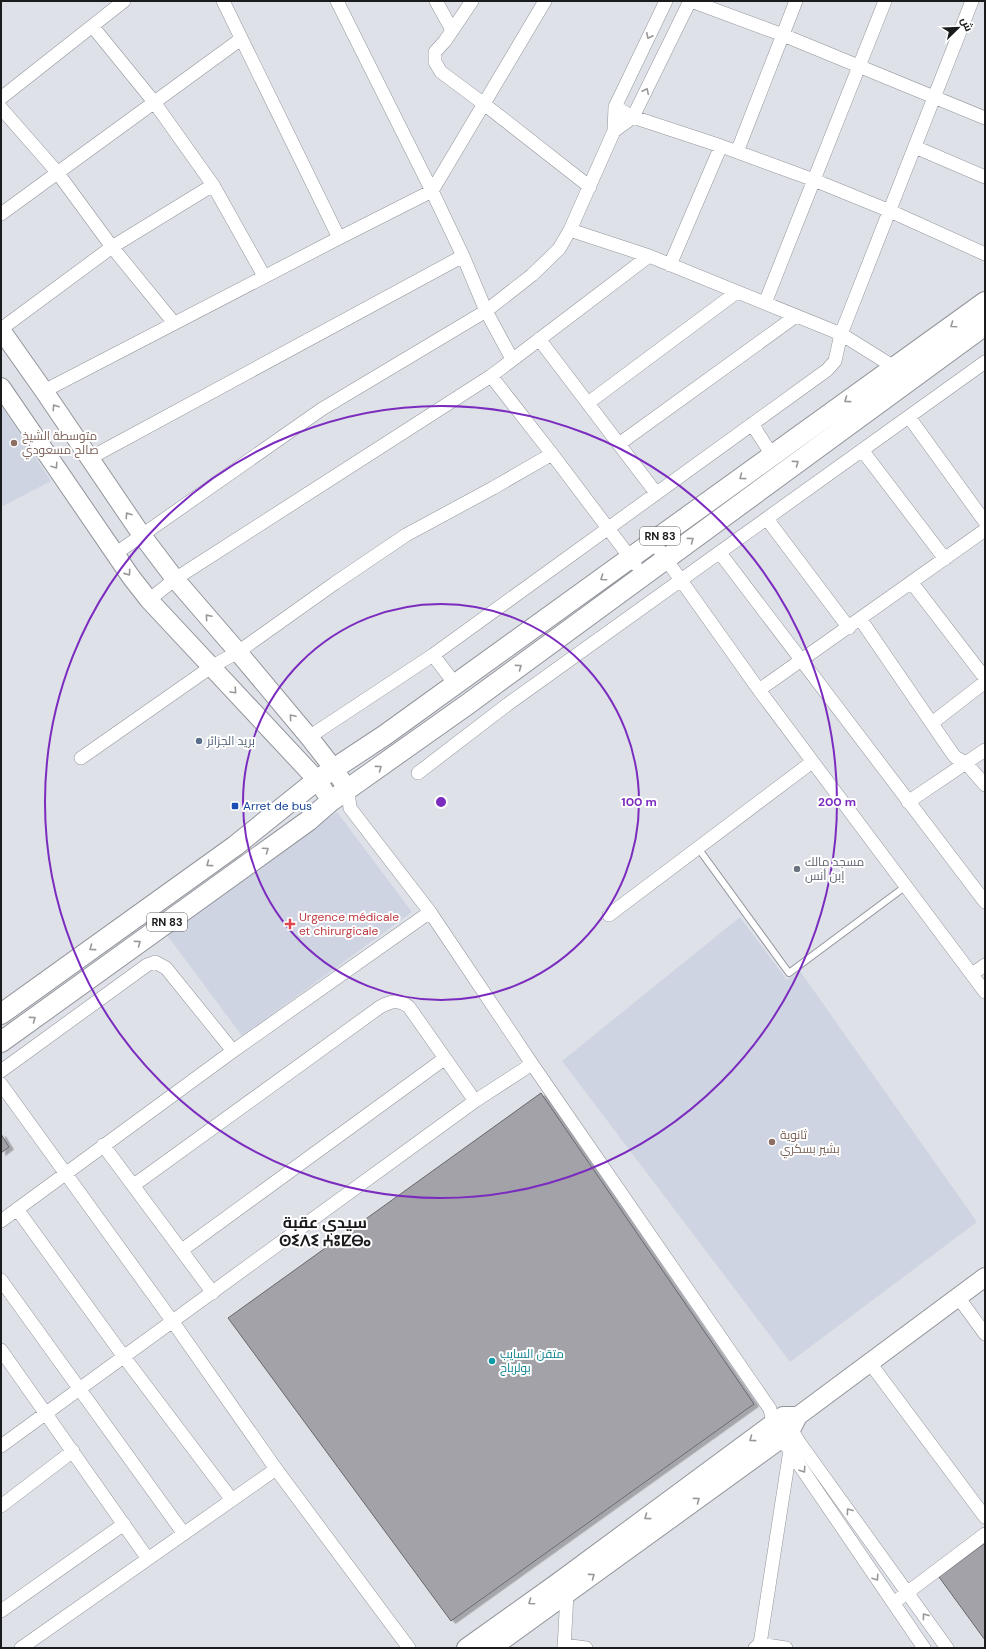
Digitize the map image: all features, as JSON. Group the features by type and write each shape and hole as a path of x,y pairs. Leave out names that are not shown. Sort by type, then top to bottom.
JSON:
{"main road":[{"name":"RN 83","path":"1,1014 235,846 317,780 385,735 985,302"},
{"name":"RN 83","path":"1,1042 308,821 331,801 349,799 494,685 985,325"},
{"path":"1,330 141,534 175,579 309,737 334,769 349,799"},
{"path":"1,388 131,577 149,600 317,780 331,801"},
{"path":"235,846 249,862"},
{"path":"492,1648 562,1589 985,1277"},
{"path":"466,1648 562,1589"}],"street":[{"path":"1,98 124,1"},
{"path":"223,1 338,238"},
{"path":"338,1 432,191 463,256 486,311 512,359"},
{"path":"436,1 452,30"},
{"path":"472,1 435,52 435,62 440,72 484,104 590,187"},
{"path":"44,391 264,276 432,191 545,1"},
{"path":"115,554 141,534 322,409 486,311 532,275 559,249 570,230 614,132 615,107 666,1"},
{"path":"614,132 633,117 690,1 783,35 985,118"},
{"path":"737,152 796,1"},
{"path":"765,303 885,1"},
{"path":"309,737 433,655 827,370 835,361 841,334 972,1"},
{"path":"93,26 154,102 213,185 264,276"},
{"path":"1,214 241,38"},
{"path":"615,107 633,117 721,146 814,180 890,211 985,254"},
{"path":"1,108 57,172 112,247 174,323"},
{"path":"670,265 721,146"},
{"path":"915,147 985,177"},
{"path":"1,330 112,247 213,185"},
{"path":"570,230 649,256 841,334 894,367"},
{"path":"90,458 463,256"},
{"path":"149,600 175,579 491,376 649,256"},
{"path":"588,403 737,292"},
{"path":"619,444 796,316"},
{"path":"539,339 656,493"},
{"path":"418,772 508,704 985,362"},
{"path":"491,376 644,575"},
{"path":"909,417 985,522"},
{"path":"752,424 772,455"},
{"path":"862,450 945,559"},
{"path":"81,758 211,667 238,652 335,582 406,535 552,454"},
{"path":"767,519 849,628"},
{"path":"759,690 861,620 985,530"},
{"path":"653,541 812,762 985,992"},
{"path":"720,553 801,662 985,902"},
{"path":"912,583 985,678"},
{"path":"861,620 955,757 966,763 985,785"},
{"path":"433,655 455,684"},
{"path":"932,723 985,682"},
{"path":"494,685 508,704"},
{"path":"908,802 985,750"},
{"path":"609,915 812,762"},
{"path":"349,799 430,912 532,1064 784,1426 947,1648"},
{"path":"1,1221 233,1051 430,912"},
{"path":"1,1071 152,962 166,968 233,1051"},
{"path":"972,974 985,965"},
{"path":"134,1185 389,1002 403,1003 409,1007 444,1059 475,1101"},
{"path":"182,1250 444,1059"},
{"path":"2,1443 47,1413 173,1322 475,1101 532,1064"},
{"path":"1,1084 173,1322 276,1469 409,1648"},
{"path":"103,1145 213,1293"},
{"path":"17,1209 124,1357 232,1500"},
{"path":"1,1280 184,1534"},
{"path":"958,1297 985,1334"},
{"path":"1,1350 47,1413 148,1559"},
{"path":"870,1363 985,1517"},
{"path":"784,1426 892,1603 924,1648"},
{"path":"784,1426 757,1646 786,1648"},
{"path":"1,1506 73,1451"},
{"path":"21,1648 276,1469"},
{"path":"1,1611 124,1524"},
{"path":"892,1603 908,1593 985,1534"},
{"path":"562,1589 564,1647 586,1648"}],"lane":[{"path":"698,848 789,973 906,886"}],"shaded area":[{"name":"متوسطة الشيخ صالح مسعودي","path":"1,405 51,481 1,507"},
{"name":"Urgence médicale et chirurgicale","path":"337,812 412,912 242,1036 167,935"},
{"name":"ثانوية بشير بسكري","path":"740,917 787,980 800,971 977,1222 790,1362 562,1061"}],"building":[{"name":"متقن السايب بولرباح","path":"541,1093 754,1404 451,1621 228,1318"},
{"path":"1,1134 9,1147 1,1153"},
{"path":"985,1543 985,1640 939,1577"}],"place":[{"name":"متوسطة الشيخ صالح مسعودي","path":"14,443"},
{"name":"بريد الجزائر","path":"199,741"},
{"name":"Arret de bus","path":"235,806"},
{"name":"مسجد مالك إبن أنس","path":"797,869"},
{"name":"Urgence médicale et chirurgicale","path":"290,924"},
{"name":"ثانوية بشير بسكري","path":"772,1142"},
{"name":"متقن السايب بولرباح","path":"492,1361"}],"district":[{"name":"سيدي عقبة ⵙⵉⴷⵉ ⵄⵓⵇⴱⴰ","path":"325,1231"}]}
